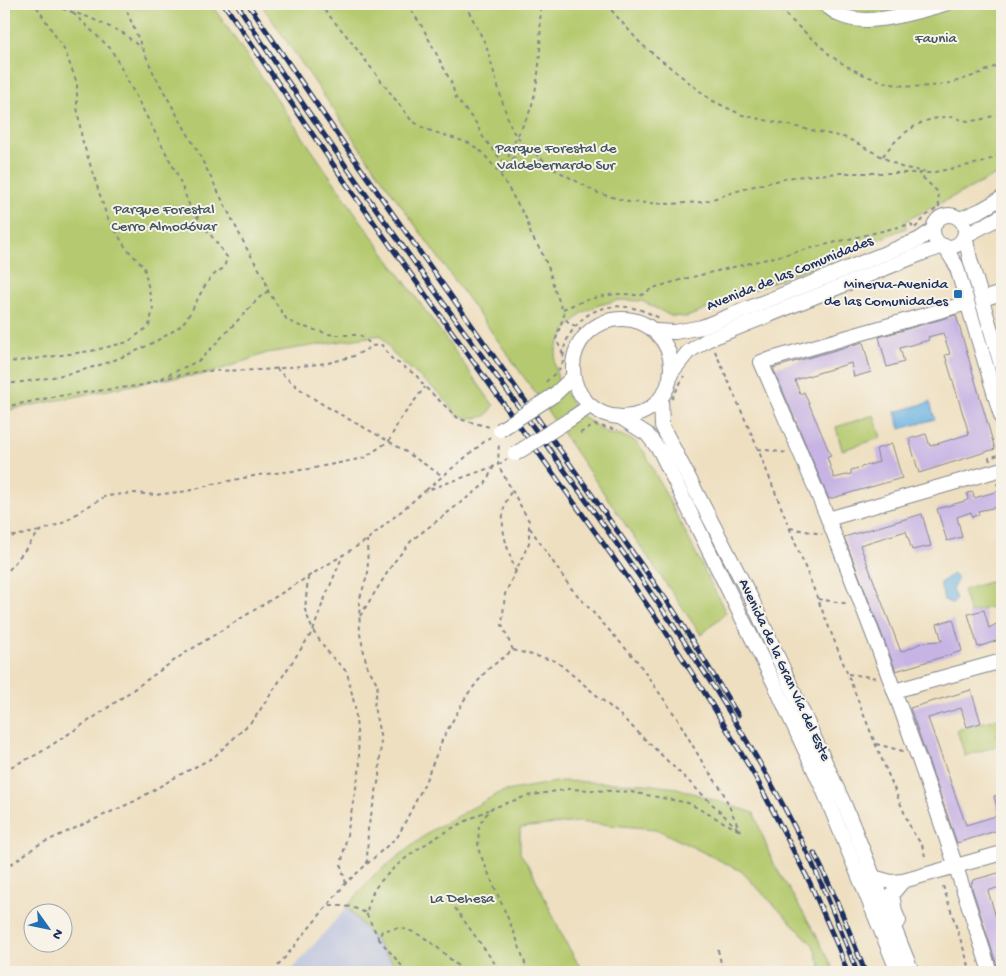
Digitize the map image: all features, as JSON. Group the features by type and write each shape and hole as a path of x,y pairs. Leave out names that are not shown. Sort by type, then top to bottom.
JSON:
{"street":[{"path":"824,4 840,15 864,21 945,4"},
{"path":"960,218 1002,198"},
{"path":"1002,368 964,236 964,225 960,218 949,214 943,216 934,224 934,238 944,246 956,265 1002,419"},
{"path":"944,246 956,245 964,236 1002,216"},
{"name":"Avenida de las Comunidades","path":"659,326 675,332 702,327 918,240 933,230"},
{"name":"Avenida de las Comunidades","path":"671,373 688,352 707,340 924,252 944,246"},
{"path":"982,299 1002,293"},
{"path":"967,303 761,362 828,519 892,686 957,867 990,972"},
{"path":"621,318 659,326 671,362 666,401 632,416 620,424 590,406 579,393 573,377 573,358 580,340 580,330 621,318"},
{"path":"500,430 554,395 573,377"},
{"name":"Avenida de la Gran Vía del Este","path":"666,401 662,426 752,600 845,806 873,877 897,953"},
{"path":"515,454 590,406"},
{"name":"Avenida de la Gran Vía del Este","path":"620,424 647,434 660,451 779,694 905,971"},
{"path":"828,519 997,467"},
{"path":"892,686 1002,661"},
{"path":"873,877 891,882 903,881 1002,853"},
{"path":"903,881 892,894 895,912 910,950 905,971"}],"path":[{"path":"4,362 91,351 128,342 148,326 153,309 144,267 126,248 107,217 82,138 77,107 76,83 65,51 35,4"},
{"path":"47,4 88,17 123,34 143,50"},
{"path":"124,4 143,50 247,249 265,279 268,291 287,320 306,328 332,335 360,335 374,346"},
{"path":"319,4 346,35 412,120 425,129 469,143 483,154 500,174 527,220 531,235 550,269 554,288 567,321 580,330"},
{"path":"407,4 423,28 451,82 456,98 476,123 483,137 507,165"},
{"path":"465,4 486,45 512,130 524,145 556,170 598,193 629,202 670,204 703,202 750,187 794,177 840,173 930,173 984,162 1002,154"},
{"path":"507,165 508,155 530,108 538,74 541,42 540,4"},
{"path":"606,4 641,44 710,100 742,115 846,138 901,166 930,173"},
{"path":"774,4 836,59 868,77 897,86 931,88 964,79 1002,63"},
{"path":"4,384 30,381 105,364 164,337 180,326 190,314 198,296 214,272 224,268 226,257 190,207 178,174 111,49 72,12"},
{"path":"882,157 894,141 907,130 937,118 951,117 968,121 1002,113"},
{"path":"500,174 524,145"},
{"path":"500,174 511,166 545,161"},
{"path":"563,309 601,296 631,294 640,296 653,288 684,279 911,224 914,229 927,215 939,207 938,192 918,173"},
{"path":"4,407 58,396 144,385 200,360 268,291"},
{"path":"546,382 562,366 565,343 580,330 594,311 607,306 641,309 659,326"},
{"path":"563,354 556,339 564,315"},
{"path":"153,381 203,371 276,368 328,363 354,356 374,346 382,345 392,359 416,374 425,387 459,419 500,430"},
{"path":"715,351 758,449 874,743 912,832 922,845 925,856"},
{"path":"276,368 291,384 307,395 389,441 443,476"},
{"path":"666,401 672,400 686,373"},
{"path":"4,538 40,531 65,522 106,496 133,493 155,495 188,491 259,475 309,469 364,458 389,441 399,421 425,387"},
{"path":"580,433 595,425 620,424"},
{"path":"500,430 498,465 529,520 529,543 505,594 502,625 513,650"},
{"path":"4,770 38,754 96,716 182,655 367,540 500,430"},
{"path":"997,467 990,458 998,455 1000,452 998,445 1002,444"},
{"path":"758,449 800,455"},
{"path":"425,491 498,465 515,454"},
{"path":"359,617 394,562 412,540 485,484 494,466"},
{"path":"511,491 502,515 504,536 516,573"},
{"path":"529,527 570,588 637,661 649,677 677,718 705,767 722,790 740,831"},
{"path":"790,528 835,537"},
{"path":"4,576 40,531"},
{"path":"367,540 368,573 359,601 360,634 367,666 378,685 374,706 380,740 378,778 368,829 367,864"},
{"path":"4,868 38,845 135,801 214,757 254,719 313,631 342,555"},
{"path":"308,577 305,610 313,631 330,655 347,672 354,695 360,767 340,866 346,883"},
{"path":"818,599 861,606"},
{"path":"513,650 556,661 620,715 740,831"},
{"path":"273,972 346,883 398,836 424,785 444,738 467,695 487,670 513,650"},
{"path":"848,674 892,686"},
{"path":"874,743 917,755"},
{"path":"366,913 375,889 397,866 449,829 490,809 527,796 569,789 631,792 688,803 740,831"},
{"path":"490,809 479,826 478,849 516,936 528,972"},
{"path":"943,886 971,972"},
{"path":"328,905 352,907 366,913 379,939 407,972"},
{"path":"455,908 501,972"},
{"path":"379,939 382,931 396,928 414,932 430,942 465,972"},
{"path":"718,950 723,972"}],"shaded area":[{"path":"347,907 401,972 290,972"}],"green space":[{"name":"Parque Forestal Cerro Almodóvar","path":"4,4 211,4 356,214 494,406 486,416 466,418 456,414 441,395 393,354 381,335 267,353 208,374 157,380 4,411"},
{"name":"Parque Forestal de Valdebernardo Sur","path":"261,4 1002,4 1002,172 905,221 906,228 687,317 671,316 642,301 619,300 599,305 582,313 566,330 557,346 554,362 558,380 578,413 608,434 621,435 635,441 645,453 726,613 701,635 536,394 360,148"},
{"path":"874,415 881,438 842,450 836,427"},
{"path":"1002,578 1002,604 970,613 963,590"},
{"path":"1002,717 1002,732 996,734 1000,745 965,756 957,730"},
{"name":"La Dehesa","path":"561,781 645,784 677,788 754,813 772,861 814,931 835,972 823,972 813,945 741,871 656,829 577,822 520,828 520,853 532,871 566,943 583,972 401,972 347,907 373,876 432,830 501,792"}],"water":[{"path":"930,402 935,419 900,429 895,412"},
{"path":"953,574 958,579 952,589 956,599 953,604 944,600 940,583"}],"building":[{"path":"956,315 995,449 919,473 909,439 926,434 930,446 969,434 945,355 950,354 943,333 928,337 929,340 900,348 904,362 887,367 879,337"},
{"path":"863,342 871,372 854,377 851,363 795,380 800,394 804,392 831,456 827,457 834,478 851,474 851,470 879,462 876,449 892,444 902,478 829,499 773,368"},
{"path":"1002,490 1002,506 978,511 979,514 972,517 971,512 957,517 962,537 947,541 937,509 968,500 967,493 973,492 974,498"},
{"path":"922,514 931,546 912,550 906,531 860,545 901,652 924,642 942,641 937,624 953,619 962,651 896,671 844,537"},
{"path":"984,610 989,628 1002,621 1002,639 978,647 968,614"},
{"path":"971,690 981,723 967,727 961,708 928,718 966,825 999,815 994,796 1002,794 1002,829 957,843 910,708"},
{"path":"1002,872 1002,886 988,891 1002,937 1002,972 999,972 971,885 973,880"}],"railway":[{"path":"224,4 345,182 660,623 756,778 810,883 847,972"},
{"path":"237,4 355,179 560,464 686,644 745,738 798,834 822,885 857,972"},
{"path":"248,4 359,166 674,611 738,715"},
{"path":"814,853 848,927 865,972"}],"place":[{"name":"Minerva-Avenida de las Comunidades","path":"958,294"}],"park label":[{"name":"Faunia","path":"936,39"}]}
